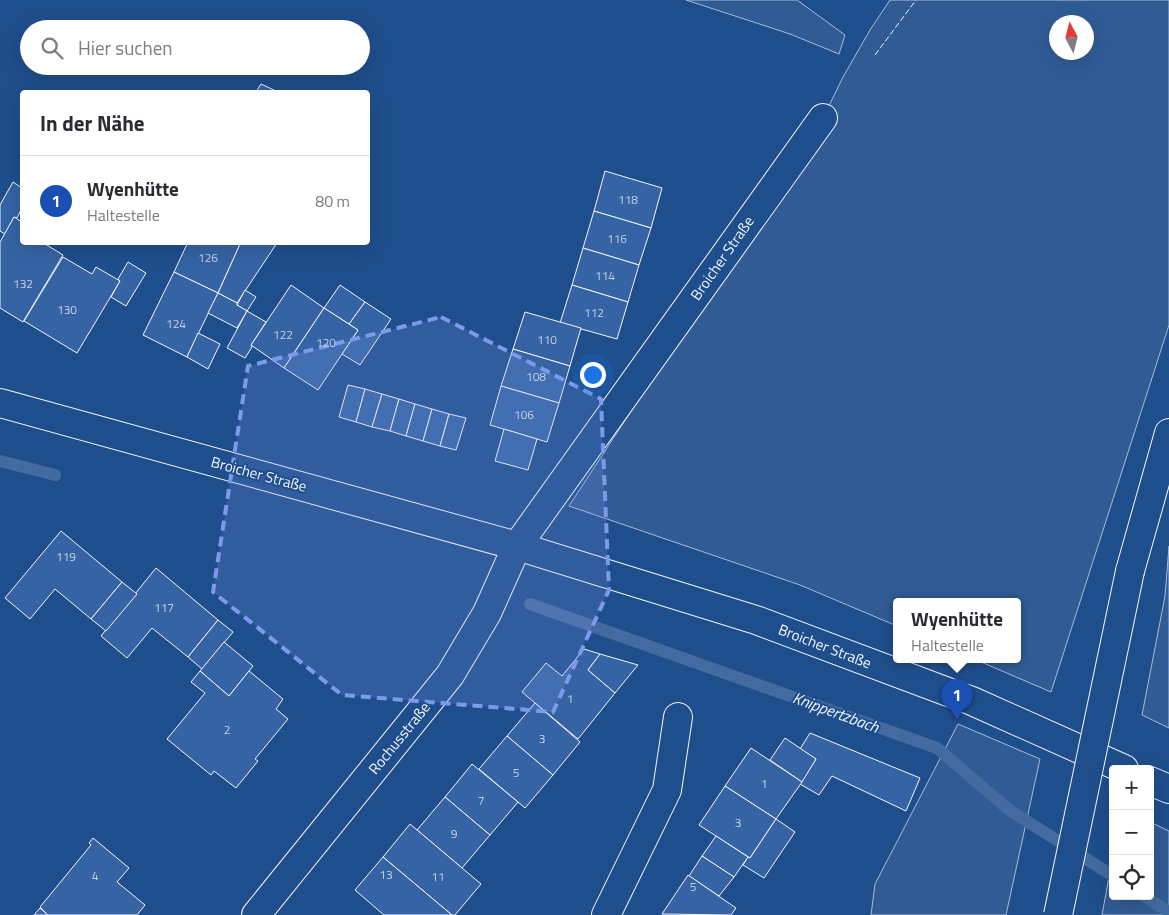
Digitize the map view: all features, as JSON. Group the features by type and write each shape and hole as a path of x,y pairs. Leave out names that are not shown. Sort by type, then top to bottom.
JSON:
{"street":[{"name":"Broicher Straße","path":"517,546 823,118"},
{"name":"Broicher Straße","path":"0,403 517,546 756,620 972,701 1115,765"},
{"path":"1058,915 1130,571 1169,433"},
{"name":"Rochusstraße","path":"256,915 450,675 488,613 517,546"},
{"path":"606,915 666,790 678,717"},
{"path":"1154,783 1169,789"}],"highlighted area":[{"path":"441,317 601,399 609,590 553,712 342,695 213,592 248,366"}],"shaded area":[{"path":"686,0 797,0 845,35 839,54 790,34"},
{"path":"890,0 1169,0 1169,325 1051,692 983,663 1021,663 1021,598 893,598 893,624 800,585 569,506 823,118 843,77"},
{"path":"1169,546 1169,728 1142,715 1165,596"},
{"path":"958,724 1040,759 1006,915 871,915 875,884"},
{"path":"1154,824 1169,831 1169,915 1102,915 1109,877 1109,900 1154,900"}],"building":[{"path":"261,84 274,90 257,90"},
{"path":"605,171 662,188 651,228 594,211"},
{"path":"13,182 20,187 20,212 17,218 14,217 5,234 0,231 0,205"},
{"path":"594,211 651,228 639,265 583,248"},
{"path":"14,217 20,221 20,245 47,245 63,255 23,322 0,308 0,242"},
{"path":"187,245 240,245 218,293 174,272"},
{"path":"240,245 276,245 237,303 218,293"},
{"path":"583,248 639,265 628,302 572,285"},
{"path":"63,257 92,274 96,267 120,281 77,353 24,321"},
{"path":"128,262 146,273 126,306 111,297 120,281 118,279"},
{"path":"174,272 218,293 187,357 143,335"},
{"path":"291,285 324,308 284,368 251,345"},
{"path":"340,285 365,302 349,324 324,308"},
{"path":"572,285 628,302 617,339 560,323"},
{"path":"245,290 256,297 247,311 237,305"},
{"path":"218,293 237,303 237,305 247,311 237,328 208,313"},
{"path":"365,302 391,319 360,365 342,354 358,330 349,324"},
{"path":"324,308 358,330 318,390 284,368"},
{"path":"247,311 266,322 245,358 227,348"},
{"path":"525,312 581,328 570,366 513,349"},
{"path":"198,333 220,344 208,369 187,357"},
{"path":"513,349 570,366 559,403 501,386"},
{"path":"348,385 365,389 356,422 339,417"},
{"path":"501,386 559,403 547,442 490,425"},
{"path":"365,389 382,394 372,427 356,422"},
{"path":"382,394 399,399 390,431 372,427"},
{"path":"399,399 415,404 406,436 390,431"},
{"path":"415,404 432,409 423,441 406,436"},
{"path":"432,409 449,414 440,446 423,441"},
{"path":"449,414 466,418 456,450 440,446"},
{"path":"504,429 537,439 528,470 495,461"},
{"path":"61,531 122,582 91,619 55,589 30,619 5,598"},
{"path":"156,568 218,620 188,657 152,628 127,658 101,636"},
{"path":"122,582 137,594 106,631 91,619"},
{"path":"218,620 233,632 202,669 188,657"},
{"path":"224,642 253,666 229,696 200,671"},
{"path":"584,649 600,654 588,670 615,693 578,739 522,692 546,663 562,676"},
{"path":"600,654 638,665 615,693 588,670"},
{"path":"200,671 229,696 249,671 283,699 276,709 288,719 255,759 258,761 236,788 214,771 211,775 167,739 205,693 191,682"},
{"path":"535,703 580,742 553,775 507,736"},
{"path":"810,733 920,778 906,811 832,776 819,795 800,784 816,759 800,749"},
{"path":"507,736 553,775 525,808 479,769"},
{"path":"785,738 816,759 802,782 770,760"},
{"path":"751,748 802,782 776,819 725,786"},
{"path":"472,764 518,802 490,835 445,797"},
{"path":"725,786 776,819 750,858 699,825"},
{"path":"445,797 490,835 462,868 417,830"},
{"path":"776,819 795,832 764,878 743,865 748,857 750,858"},
{"path":"410,824 481,884 455,915 452,915 383,857"},
{"path":"716,836 748,857 734,877 702,856"},
{"path":"93,838 129,868 117,882 145,905 137,915 48,915 40,907 91,845 89,843"},
{"path":"702,856 734,877 719,896 689,876"},
{"path":"383,857 452,915 384,915 355,890"},
{"path":"688,875 736,908 731,915 662,914"},
{"path":"40,908 48,915 34,915"}],"waterway":[{"name":"Knippertzbach","path":"0,461 55,475"},
{"name":"Knippertzbach","path":"530,604 937,748 1008,809 1109,873"},
{"name":"Knippertzbach","path":"1150,900 1169,912"}],"fence":[{"path":"875,55 916,0"}],"place":[{"name":"Wyenhütte","path":"957,720"}]}
